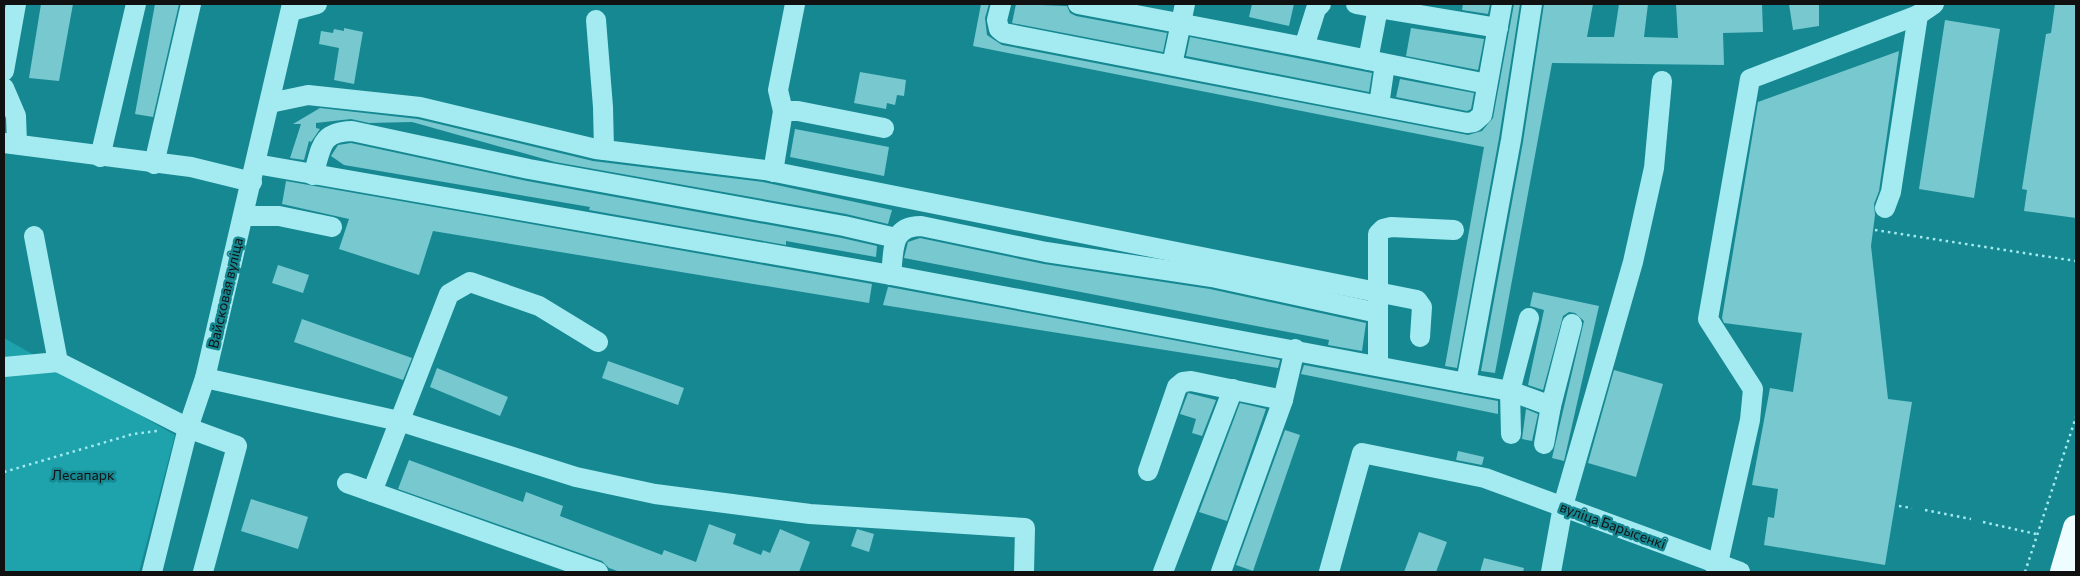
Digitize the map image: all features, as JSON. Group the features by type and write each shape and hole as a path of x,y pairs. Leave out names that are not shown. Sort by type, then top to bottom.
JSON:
{"main road":[{"path":"2063,572 2076,528"}],"street":[{"path":"4,71 16,4"},
{"path":"100,157 136,4"},
{"path":"154,164 191,4"},
{"path":"291,6 317,4"},
{"path":"773,172 783,111 778,90 795,4"},
{"path":"1001,4 997,20 998,29 1004,33 1474,122 1482,115 1502,4"},
{"path":"1078,4 1487,84"},
{"path":"1172,65 1184,4"},
{"path":"1304,48 1316,9 1321,4"},
{"path":"1356,4 1498,28"},
{"path":"1466,383 1511,140 1532,4"},
{"name":"Вайсковая вуліца","path":"152,572 188,428 205,378 254,173 291,6"},
{"path":"1378,8 1376,62 1379,104"},
{"path":"1885,208 1891,192 1926,9"},
{"path":"1718,568 1722,539 1750,420 1753,389 1708,319 1750,79 1926,9"},
{"path":"596,20 603,107 604,150"},
{"path":"1551,572 1563,506 1634,262 1654,168 1662,81"},
{"path":"4,88 16,116 10,144 154,164 254,173 313,175 891,275 1296,350 1510,391 1551,406"},
{"path":"270,103 308,95 420,107 604,150 773,172 1378,293 1421,302 1420,337"},
{"path":"783,111 798,111 884,128"},
{"path":"313,175 322,146 329,135 337,132 352,131 529,169 844,226 896,238"},
{"path":"244,216 278,216 332,227"},
{"path":"891,275 896,238 904,228 921,226 1046,252 1212,277 1378,313"},
{"path":"1378,366 1376,241 1378,234 1383,229 1391,227 1454,230"},
{"path":"34,236 58,362"},
{"path":"372,492 449,294 470,282 539,306 598,342"},
{"path":"1511,434 1510,391 1529,318"},
{"path":"1544,444 1551,406 1572,324"},
{"path":"1221,572 1283,400 1296,350"},
{"path":"4,367 58,362 188,428 237,446 203,572"},
{"path":"205,378 399,421 576,477 655,494 810,514 1025,528 1024,572"},
{"path":"1148,471 1177,387 1183,382 1191,380 1283,400"},
{"path":"1164,572 1233,390"},
{"name":"вуліца Барысенкі","path":"1329,572 1362,453 1486,478 1563,506 1718,568 1740,572"},
{"path":"347,482 598,572"}],"path":[{"path":"1875,230 2076,261"},
{"path":"2025,572 2076,416"},
{"path":"4,472 133,434 188,428"},
{"path":"1899,506 1912,508"},
{"path":"1925,510 1971,519"},
{"path":"1984,522 2036,534"}],"green space":[{"name":"Лесапарк","path":"4,338 175,435 139,572 4,572"}],"building":[{"path":"41,4 73,4 59,81 29,78"},
{"path":"155,4 179,4 153,117 135,114"},
{"path":"981,4 989,4 985,18 987,35 1002,45 1468,135 1482,131 1493,118 1514,4 1520,4 1499,138 1457,368 1445,366 1484,147 973,46"},
{"path":"1016,4 1067,6 1070,13 1076,16 1167,33 1163,52 1012,23"},
{"path":"1252,4 1294,4 1289,26 1249,17"},
{"path":"1463,4 1490,4 1488,14 1462,10"},
{"path":"1544,4 1593,4 1587,37 1614,37 1619,4 1648,4 1644,37 1678,38 1676,4 1762,4 1763,32 1723,33 1724,65 1552,63 1495,373 1481,371 1523,142"},
{"path":"1789,4 1819,4 1819,26 1793,30"},
{"path":"2055,4 2076,4 2076,218 2024,211 2027,190 2022,189 2046,34 2051,33"},
{"path":"1945,20 2000,29 1974,198 1919,189"},
{"path":"344,28 363,32 354,84 334,80 339,48 319,44 321,31 333,33 334,29 344,31"},
{"path":"1411,28 1484,39 1478,70 1406,56"},
{"path":"1190,37 1372,73 1369,92 1186,56"},
{"path":"1899,51 1879,191 1874,204 1875,215 1871,246 1888,399 1912,402 1885,565 1764,545 1768,517 1774,518 1778,489 1752,485 1770,388 1793,392 1802,333 1724,323 1722,318 1758,102"},
{"path":"860,72 906,80 904,96 897,95 895,105 887,103 886,109 854,103"},
{"path":"1400,79 1474,93 1471,109 1467,111 1396,97"},
{"path":"320,108 418,119 593,161 763,182 892,210 888,224 846,214 555,162 412,122 369,123 351,119 316,123 316,128 320,129 311,142 309,141 304,160 290,158 301,124 293,124"},
{"path":"795,129 889,147 884,176 790,157"},
{"path":"351,143 527,181 842,238 877,246 876,257 786,241 786,245 589,210 590,207 344,165 331,156 338,145"},
{"path":"286,181 872,284 869,303 433,231 419,275 339,249 349,219 282,204"},
{"path":"920,238 1044,264 1210,289 1366,323 1362,351 1328,345 1329,340 904,258 908,242"},
{"path":"278,265 309,275 303,293 272,283"},
{"path":"888,287 1280,360 1278,368 883,305"},
{"path":"1533,292 1599,306 1564,461 1552,458 1584,321 1575,313 1569,312 1563,316 1543,390 1528,385 1544,310 1530,306"},
{"path":"302,319 412,358 403,380 294,342"},
{"path":"608,361 684,388 678,405 602,378"},
{"path":"1304,365 1498,401 1498,414 1301,374"},
{"path":"437,368 508,397 500,416 430,387"},
{"path":"1614,370 1663,384 1636,477 1588,463"},
{"path":"1188,393 1216,400 1202,436 1192,433 1196,419 1180,414"},
{"path":"1240,403 1266,409 1227,521 1199,512"},
{"path":"1526,409 1538,414 1532,441 1522,439"},
{"path":"1285,430 1300,435 1253,571 1236,565"},
{"path":"1458,451 1484,457 1482,465 1456,460"},
{"path":"409,460 523,502 526,492 563,506 560,516 662,555 664,550 696,562 709,524 736,534 733,544 761,555 763,550 770,553 780,529 810,542 799,572 620,572 609,568 602,561 398,489"},
{"path":"251,499 308,517 298,549 241,531"},
{"path":"857,529 874,534 869,552 851,546"},
{"path":"1419,532 1447,542 1436,572 1404,572"},
{"path":"1484,558 1524,568 1523,572 1480,572"}]}
